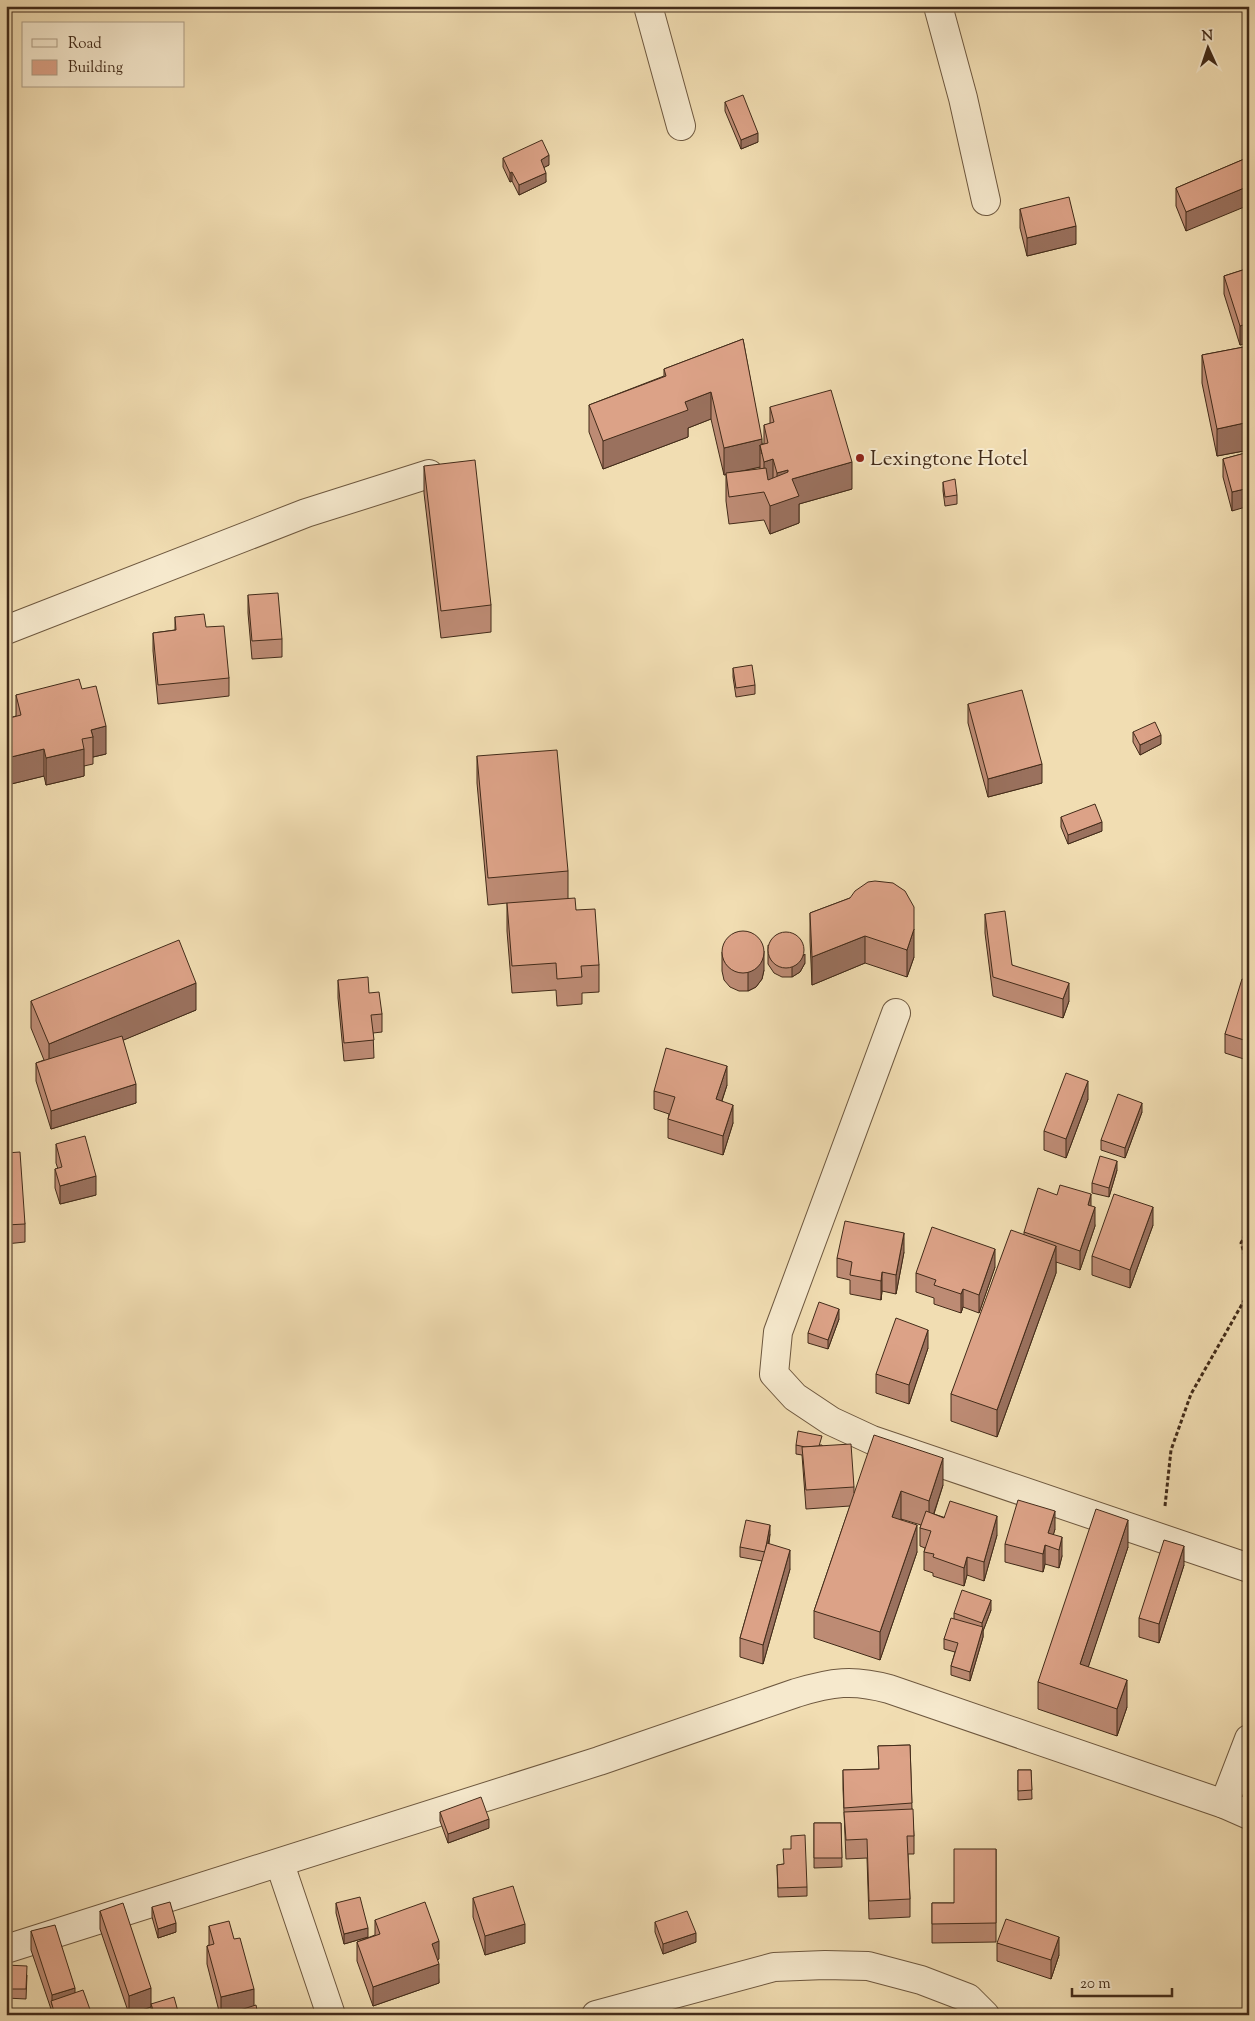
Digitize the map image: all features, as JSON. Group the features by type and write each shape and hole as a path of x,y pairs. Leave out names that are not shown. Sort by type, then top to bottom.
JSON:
{"street":[{"path":"648,6 681,126"},
{"path":"938,6 963,98 986,201"},
{"path":"6,630 306,513 429,474"},
{"path":"896,1013 778,1332 774,1374 795,1397 824,1416 872,1440 1249,1568"},
{"path":"6,1949 189,1890 280,1864 521,1784 599,1761 796,1693 839,1682 869,1683 889,1689 1224,1804 1249,1815"},
{"path":"1224,1804 1249,1739"},
{"path":"280,1864 331,2015"},
{"path":"610,2013 774,1967 825,1965 868,1966 921,1980 968,1998 985,2015"}],"path":[{"path":"1249,1229 1241,1243 1249,1268"},
{"path":"1165,1539 1165,1500 1171,1450 1191,1394 1249,1292"}],"building":[{"path":"743,95 758,133 741,140 725,102"},
{"path":"542,140 549,155 541,160 546,173 519,185 512,172 510,173 503,158"},
{"path":"1249,157 1249,186 1186,212 1176,188"},
{"path":"1069,197 1076,226 1027,238 1020,209"},
{"path":"1249,268 1249,323 1240,326 1224,276"},
{"path":"743,339 762,439 724,448 711,392 685,402 688,410 603,441 589,405 666,376 664,369"},
{"path":"1249,346 1249,376 1244,377 1249,402 1249,422 1217,429 1202,355"},
{"path":"831,390 852,462 792,479 799,496 770,506 764,492 729,497 726,473 766,468 768,480 788,472 788,470 777,473 773,459 764,462 760,445 768,443 764,425 774,422 770,407"},
{"path":"1249,452 1249,488 1232,492 1223,459"},
{"path":"475,460 491,605 441,611 424,466"},
{"path":"955,479 957,495 945,497 943,482"},
{"path":"1249,517 1249,557 1244,518"},
{"path":"278,593 282,639 252,641 248,595"},
{"path":"204,614 206,627 224,626 229,678 158,685 153,633 176,630 175,617"},
{"path":"752,665 755,685 736,688 733,668"},
{"path":"79,679 82,689 96,686 106,726 91,730 93,737 82,739 84,749 46,758 44,749 7,758 6,719 21,715 16,695"},
{"path":"1022,690 1042,764 988,779 968,704"},
{"path":"1155,722 1161,735 1140,745 1133,732"},
{"path":"557,750 568,871 488,878 477,756"},
{"path":"1095,804 1102,822 1068,835 1061,817"},
{"path":"868,882 893,883 905,891 914,907 914,929 907,950 865,936 812,957 810,913 850,898 855,891"},
{"path":"575,898 576,910 595,909 599,965 581,966 582,977 557,979 556,963 512,966 507,903"},
{"path":"1005,911 1012,965 1069,983 1063,999 993,977 985,914"},
{"path":"743,931 758,937 764,952 758,967 743,973 728,967 722,952 728,937"},
{"path":"786,932 793,933 799,937 803,943 803,957 799,963 793,967 786,968 779,967 773,963 769,957 768,950 769,943 773,937 779,933"},
{"path":"179,940 196,983 49,1044 31,1001"},
{"path":"368,977 369,993 379,992 382,1014 371,1015 374,1040 344,1043 338,980"},
{"path":"1242,979 1249,981 1249,1036 1247,1041 1225,1034"},
{"path":"122,1036 136,1084 51,1111 36,1063"},
{"path":"666,1048 727,1066 716,1099 733,1105 723,1136 668,1119 675,1097 654,1091"},
{"path":"1066,1073 1088,1081 1066,1139 1044,1131"},
{"path":"1118,1094 1142,1103 1125,1148 1101,1140"},
{"path":"85,1136 96,1176 60,1186 55,1169 62,1167 56,1144"},
{"path":"20,1152 25,1224 6,1225 6,1153"},
{"path":"1100,1156 1117,1161 1109,1188 1092,1183"},
{"path":"1060,1185 1091,1194 1088,1205 1095,1207 1080,1251 1024,1232 1038,1188 1057,1195"},
{"path":"1114,1194 1153,1207 1130,1270 1092,1256"},
{"path":"845,1221 904,1233 896,1275 882,1272 881,1281 850,1275 852,1262 837,1258"},
{"path":"932,1227 995,1249 979,1295 963,1289 961,1294 934,1285 936,1280 916,1273"},
{"path":"1011,1230 1056,1246 997,1410 951,1394"},
{"path":"819,1302 839,1309 828,1340 808,1333"},
{"path":"896,1318 928,1330 909,1385 876,1374"},
{"path":"798,1431 822,1436 819,1446 805,1447 796,1445"},
{"path":"874,1435 943,1458 929,1501 901,1491 892,1517 917,1525 880,1632 814,1611"},
{"path":"851,1444 854,1487 806,1490 802,1447"},
{"path":"1018,1500 1055,1511 1048,1533 1062,1537 1059,1550 1045,1545 1043,1554 1005,1544"},
{"path":"950,1501 997,1516 984,1562 967,1557 964,1568 933,1557 934,1554 924,1552 931,1531 920,1528 926,1511 944,1518"},
{"path":"1096,1509 1128,1520 1080,1664 1127,1680 1117,1709 1038,1682"},
{"path":"746,1520 770,1525 765,1552 740,1547"},
{"path":"1164,1540 1184,1546 1159,1624 1139,1618"},
{"path":"767,1543 790,1550 763,1645 740,1638"},
{"path":"962,1590 991,1600 982,1623 954,1613"},
{"path":"951,1618 983,1627 970,1672 951,1666 958,1643 944,1639"},
{"path":"910,1745 912,1803 844,1808 843,1770 879,1769 878,1746"},
{"path":"1018,1770 1031,1770 1032,1790 1018,1791"},
{"path":"481,1797 489,1819 448,1834 440,1812"},
{"path":"913,1809 914,1836 907,1836 910,1899 869,1901 867,1839 846,1840 844,1812"},
{"path":"814,1823 841,1823 842,1858 814,1858"},
{"path":"805,1835 807,1887 778,1888 777,1865 784,1864 783,1849 791,1849 791,1836"},
{"path":"954,1849 996,1849 996,1923 932,1924 932,1903 954,1903"},
{"path":"513,1886 525,1924 485,1936 473,1898"},
{"path":"360,1897 368,1928 344,1934 336,1903"},
{"path":"170,1902 176,1923 158,1929 152,1907"},
{"path":"425,1902 439,1941 432,1944 439,1964 373,1987 357,1942 380,1934 375,1920"},
{"path":"123,1903 151,1988 129,1996 100,1911"},
{"path":"687,1911 696,1933 663,1944 655,1922"},
{"path":"1006,1919 1059,1937 1051,1960 997,1943"},
{"path":"229,1921 234,1939 240,1938 254,1989 221,1997 207,1946 214,1944 209,1926"},
{"path":"55,1925 75,1988 52,1995 31,1931"},
{"path":"6,1965 27,1966 26,1989 6,1989"},
{"path":"83,1990 92,2015 55,2015 51,2001"},
{"path":"174,1997 179,2015 155,2015 151,2004"},
{"path":"256,2005 258,2015 238,2015 237,2011"},
{"path":"1232,2012 1232,2015 1217,2015 1217,2013"}],"place":[{"name":"Lexingtone Hotel","path":"860,458"}]}
